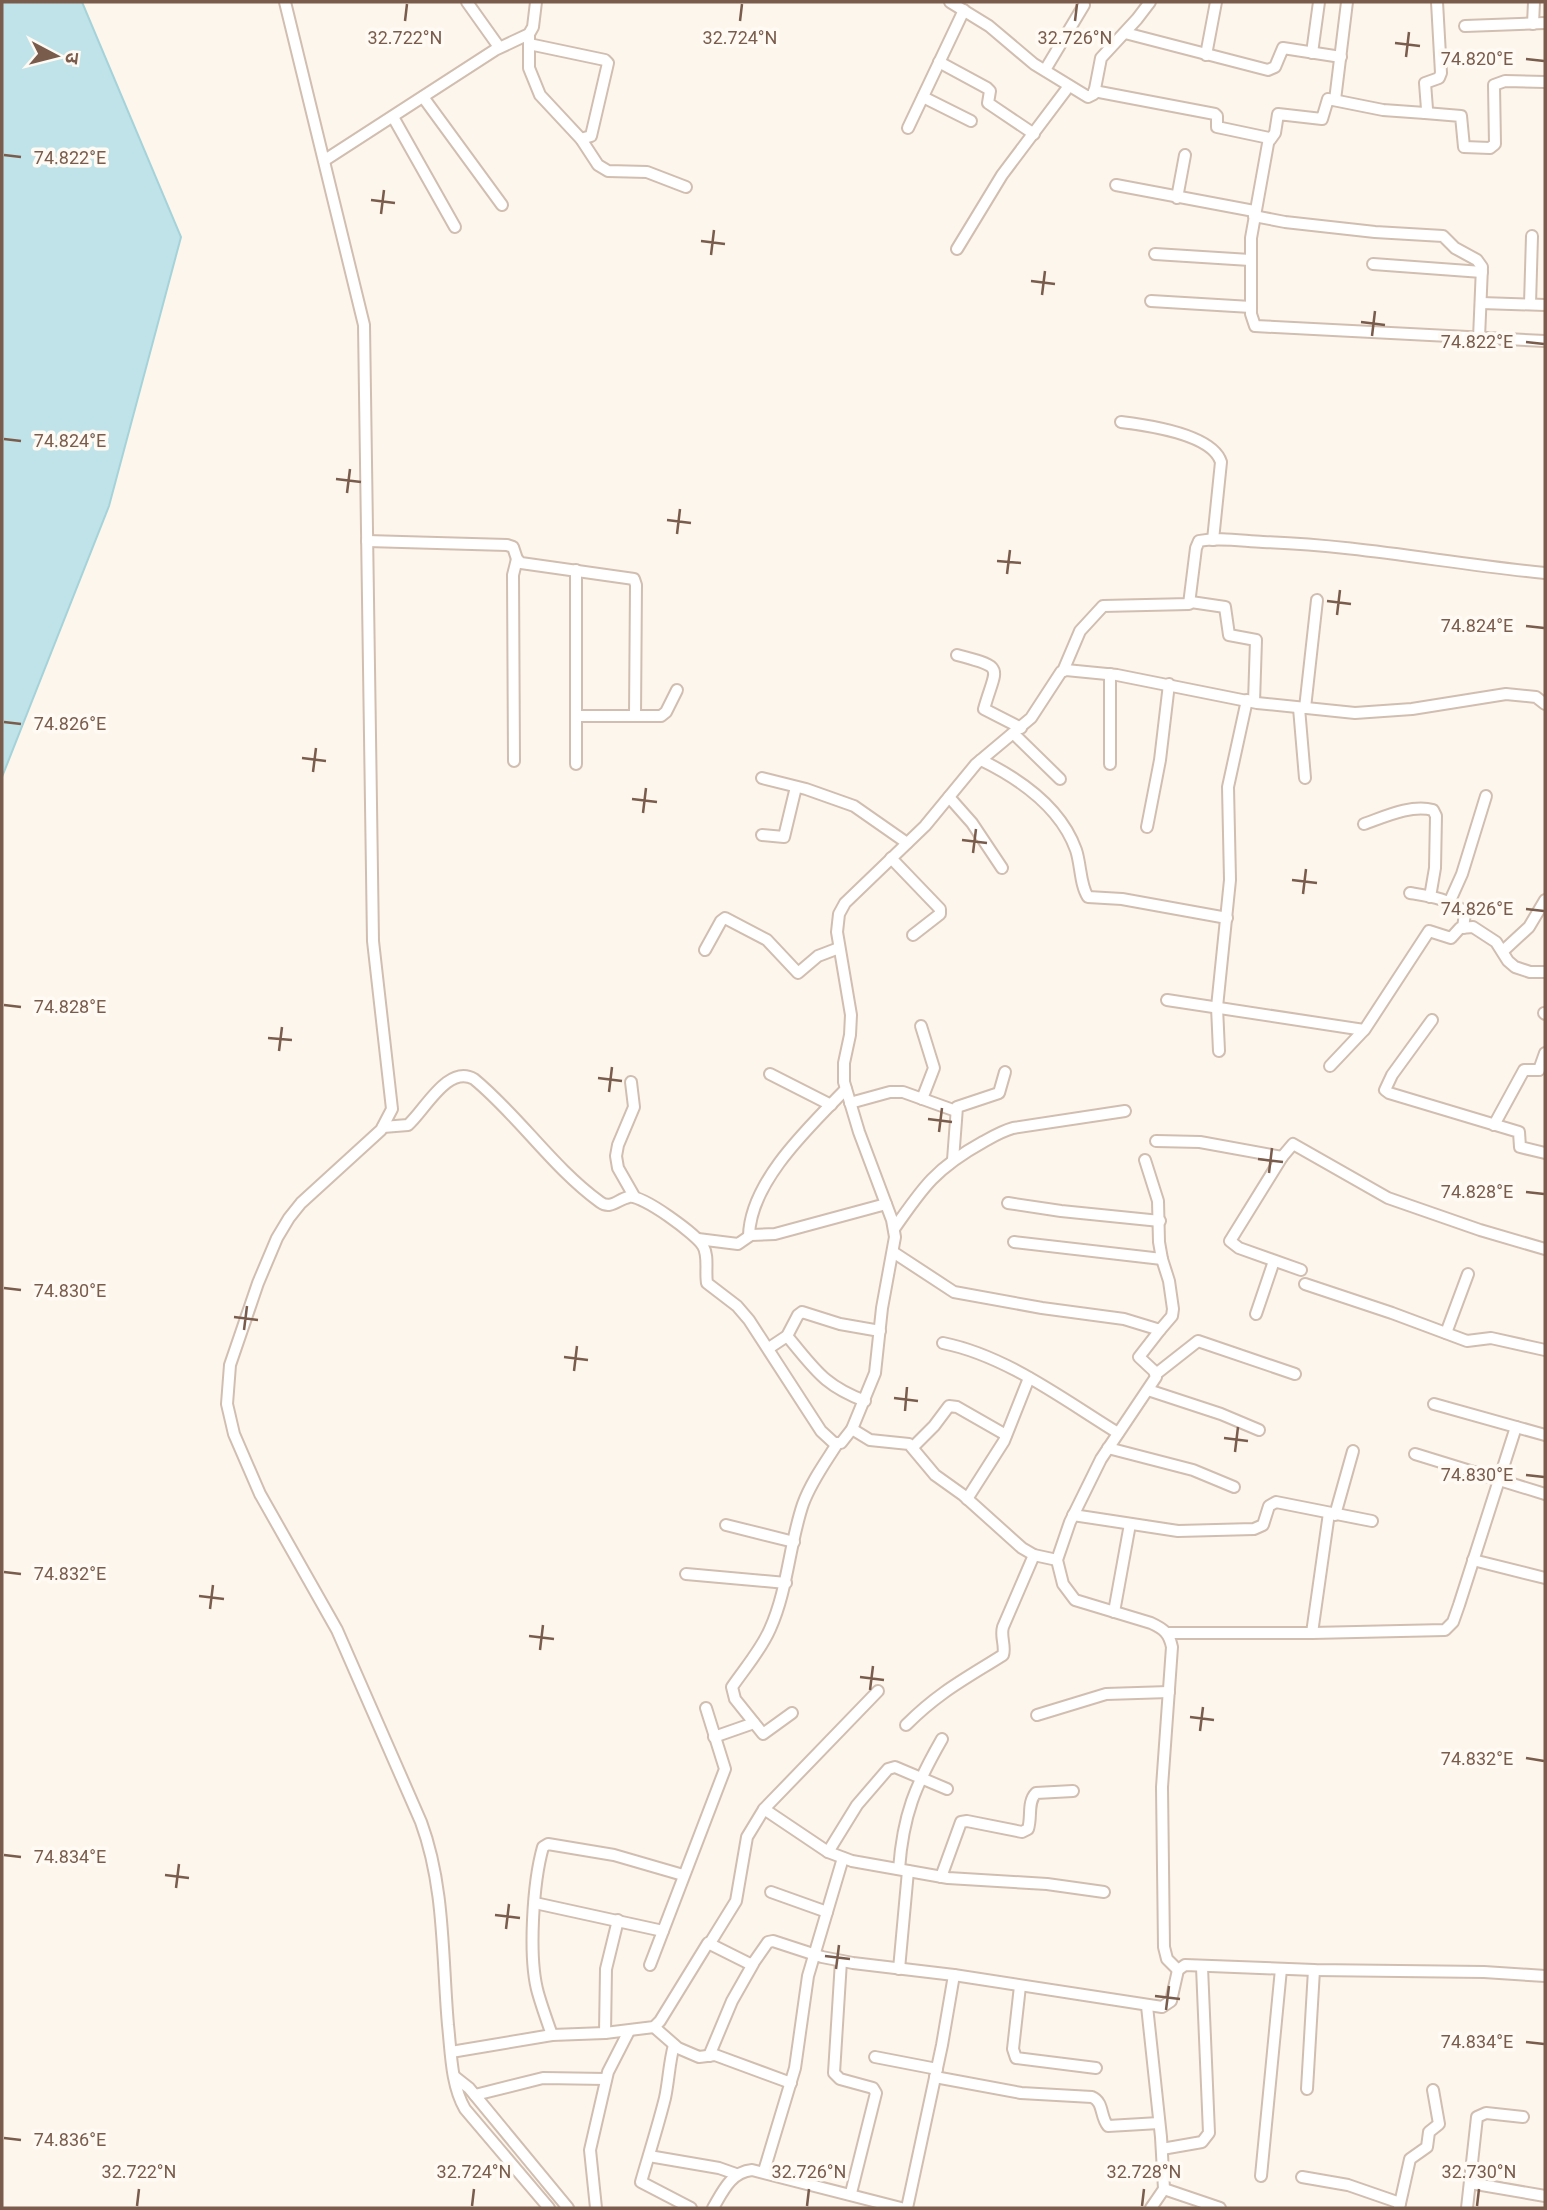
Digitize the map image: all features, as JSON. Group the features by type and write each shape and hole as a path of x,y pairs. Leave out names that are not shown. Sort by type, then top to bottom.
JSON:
{"street":[{"path":"285,2 364,325 373,941 392,1101 388,1119 383,1127 301,1203 283,1228 258,1283 230,1364 227,1404 234,1434 260,1494 337,1630 431,1849 438,1881 451,2052 458,2097 465,2109 549,2208"},
{"path":"467,2 499,47"},
{"path":"536,2 529,39 530,68 540,95 581,139 604,170 647,172 686,187"},
{"path":"950,2 989,26 1045,71 1088,97 1092,96 1094,91 1101,58 1150,2"},
{"path":"1206,55 1216,2"},
{"path":"1312,53 1319,2"},
{"path":"1335,100 1347,2"},
{"path":"1424,113 1427,109 1425,83 1439,78 1441,74 1437,2"},
{"path":"1465,26 1539,23 1534,2"},
{"path":"1045,71 1084,5"},
{"path":"908,128 964,10"},
{"path":"1125,33 1271,70 1283,48 1341,57"},
{"path":"325,159 499,47 529,39 608,63 592,136 581,139"},
{"path":"939,62 988,88 988,103 1034,134"},
{"path":"1545,82 1505,81 1494,85 1494,144 1490,148 1464,147 1461,116 1383,110 1335,100 1327,100 1322,119 1279,113 1275,135 1270,140 1254,214 1250,260 1252,323 1258,327 1545,341"},
{"path":"957,249 1002,175 1069,86"},
{"path":"1094,91 1215,114 1217,127 1267,137 1270,140"},
{"path":"423,97 502,205"},
{"path":"923,97 971,121"},
{"path":"393,117 455,227"},
{"path":"1177,198 1185,155"},
{"path":"1116,185 1285,222 1443,236 1455,248 1481,264 1479,338"},
{"path":"1530,304 1532,236"},
{"path":"1155,254 1250,260"},
{"path":"1373,264 1482,272"},
{"path":"1151,301 1251,307"},
{"path":"1481,303 1545,304"},
{"path":"1121,422 1171,430 1194,439 1218,455 1221,462 1213,540"},
{"path":"367,541 505,545 513,547 521,563 629,578 636,582 635,716"},
{"path":"1191,602 1199,541 1281,542 1353,548 1481,568 1545,573"},
{"path":"514,761 513,575 517,559"},
{"path":"576,570 576,764"},
{"path":"1305,778 1302,708 1317,600"},
{"path":"792,1713 764,1734 735,1699 732,1687 763,1642 786,1583 804,1501 838,1444 845,1440 852,1429 875,1373 894,1230 846,1089 844,1063 851,1015 839,948 837,919 840,910 935,816 981,760 1018,731 1042,704 1063,671 1080,631 1103,606 1152,603 1187,605 1191,602 1225,607 1229,635 1256,640 1250,701 1228,786 1230,842 1227,918 1217,1007 1219,1051"},
{"path":"957,655 990,665 995,680 984,709 1018,731 1060,779"},
{"path":"1063,671 1110,674 1250,701 1355,713 1412,709 1506,694 1536,697 1545,704"},
{"path":"1110,674 1110,764"},
{"path":"1147,827 1160,760 1169,684"},
{"path":"576,716 664,715 677,690"},
{"path":"981,760 1016,780 1062,821 1076,849 1084,891 1088,897 1122,899 1227,918"},
{"path":"762,778 854,806 907,843"},
{"path":"762,835 784,837 796,787"},
{"path":"1449,903 1465,866 1486,796"},
{"path":"949,797 972,823 1002,868"},
{"path":"1364,824 1421,808 1433,810 1436,816 1435,852 1430,897"},
{"path":"891,858 941,911 913,935"},
{"path":"1410,893 1449,903 1465,913 1463,928"},
{"path":"1503,951 1529,927 1545,900"},
{"path":"705,950 725,918 767,940 798,973 818,956 839,948"},
{"path":"1330,1066 1364,1030 1428,932 1451,938 1463,928 1473,928 1496,942 1511,965 1521,970 1545,972"},
{"path":"1167,1000 1364,1030"},
{"path":"1432,1020 1392,1075 1385,1090 1520,1133 1521,1147 1545,1153"},
{"path":"921,1026 934,1068 922,1099"},
{"path":"1494,1125 1524,1070 1539,1070 1545,1053"},
{"path":"953,1160 956,1111 960,1106 999,1093 1005,1072"},
{"path":"770,1074 831,1104"},
{"path":"383,1127 408,1125 445,1085 458,1075 466,1075 487,1089 562,1167 602,1203 612,1205 634,1196"},
{"path":"631,1082 634,1107 616,1156 621,1173 634,1196 665,1214 698,1239 706,1254 708,1283 741,1310 769,1348 821,1431 829,1440 838,1444"},
{"path":"749,1236 750,1215 766,1182 790,1149 846,1089"},
{"path":"850,1103 898,1092 956,1111"},
{"path":"894,1230 922,1188 941,1169 1007,1129 1125,1111"},
{"path":"1156,1141 1200,1142 1282,1157"},
{"path":"1301,1270 1239,1248 1230,1241 1290,1145 1296,1144 1388,1198 1545,1249"},
{"path":"1145,1160 1158,1201 1162,1259 1169,1281 1173,1309 1168,1322 1139,1357 1156,1374"},
{"path":"1008,1203 1060,1212 1160,1221"},
{"path":"698,1239 734,1244 749,1236 775,1234 886,1204"},
{"path":"1014,1242 1162,1259"},
{"path":"892,1252 954,1292 1124,1319 1160,1330"},
{"path":"1256,1314 1274,1261"},
{"path":"1446,1333 1468,1274"},
{"path":"1306,1284 1392,1312 1467,1341 1491,1338 1545,1349"},
{"path":"769,1348 787,1336 802,1312 846,1326 880,1331"},
{"path":"787,1336 828,1383 843,1393 865,1401"},
{"path":"1295,1374 1198,1341 1156,1374 1108,1448 1059,1547 1057,1560 1063,1584 1075,1600 1151,1623 1167,1633 1445,1630 1453,1622 1516,1427"},
{"path":"943,1343 976,1352 1028,1378 1118,1433"},
{"path":"967,1499 1006,1435 1028,1378"},
{"path":"1148,1390 1259,1430"},
{"path":"1434,1405 1545,1435"},
{"path":"913,1447 949,1406 957,1407 1006,1435"},
{"path":"852,1429 870,1440 904,1442 913,1447 935,1475 967,1499 1022,1548 1034,1555 1057,1560"},
{"path":"1108,1448 1193,1470 1234,1487"},
{"path":"1311,1633 1332,1514 1353,1451"},
{"path":"1415,1454 1545,1494"},
{"path":"1073,1515 1191,1532 1254,1529 1263,1525 1269,1506 1276,1502 1372,1521"},
{"path":"1114,1612 1130,1524"},
{"path":"726,1525 794,1542"},
{"path":"906,1725 953,1684 1003,1656 1003,1627 1034,1555"},
{"path":"1474,1560 1545,1578"},
{"path":"686,1574 786,1583"},
{"path":"1167,1633 1172,1647 1163,1787 1164,1947 1167,1959 1178,1970"},
{"path":"451,2052 552,2035 629,2031 654,2026 660,2021 705,1944 710,1943 736,1902 747,1837 764,1809 878,1690"},
{"path":"1037,1715 1107,1695 1169,1692"},
{"path":"650,1965 725,1769 706,1708"},
{"path":"714,1737 754,1723"},
{"path":"899,1969 905,1820 920,1777 942,1739"},
{"path":"828,1852 857,1805 888,1769 895,1767 947,1789"},
{"path":"941,1877 961,1822 1022,1832 1028,1829 1031,1798 1036,1793 1073,1791"},
{"path":"764,1809 828,1852 843,1858 941,1877 1047,1884 1104,1892"},
{"path":"552,2035 538,1993 534,1969 535,1903 542,1849 548,1844 614,1854 683,1875"},
{"path":"764,2171 799,2049 808,1976 843,1858"},
{"path":"771,1892 827,1912"},
{"path":"535,1903 663,1931"},
{"path":"605,2033 606,1969 618,1920"},
{"path":"709,2056 732,2001 752,1964 770,1941 841,1961 954,1975 1162,2007 1171,2001 1178,1970 1185,1965 1484,1972 1545,1976"},
{"path":"710,1943 752,1964"},
{"path":"841,1961 834,2074 841,2079 873,2088 876,2093 851,2193"},
{"path":"1162,2149 1202,2142 1209,2133 1202,1967"},
{"path":"1261,2176 1281,1969"},
{"path":"1307,2089 1314,1970"},
{"path":"908,2208 954,1975"},
{"path":"1020,1986 1013,2049 1016,2058 1096,2068"},
{"path":"1147,2006 1164,2189 1151,2208"},
{"path":"654,2026 674,2045 699,2057 715,2055 791,2083"},
{"path":"596,2208 590,2150 606,2080 629,2031"},
{"path":"674,2045 668,2065 670,2072 665,2097 642,2183 691,2208"},
{"path":"875,2057 1021,2093 1092,2097 1100,2104 1108,2126 1159,2123"},
{"path":"455,2077 475,2095 568,2208"},
{"path":"475,2095 543,2078 606,2080"},
{"path":"1302,2177 1348,2185 1399,2205 1410,2158 1427,2147 1429,2132 1439,2124 1433,2090"},
{"path":"1467,2208 1477,2117 1486,2113 1523,2117"},
{"path":"649,2156 719,2168 736,2174"},
{"path":"713,2208 736,2174 744,2171 764,2171 901,2208"},
{"path":"1470,2183 1545,2196"},
{"path":"1164,2189 1220,2208"}],"water":[{"path":"2,2 82,2 181,237 109,506 2,777"}]}
